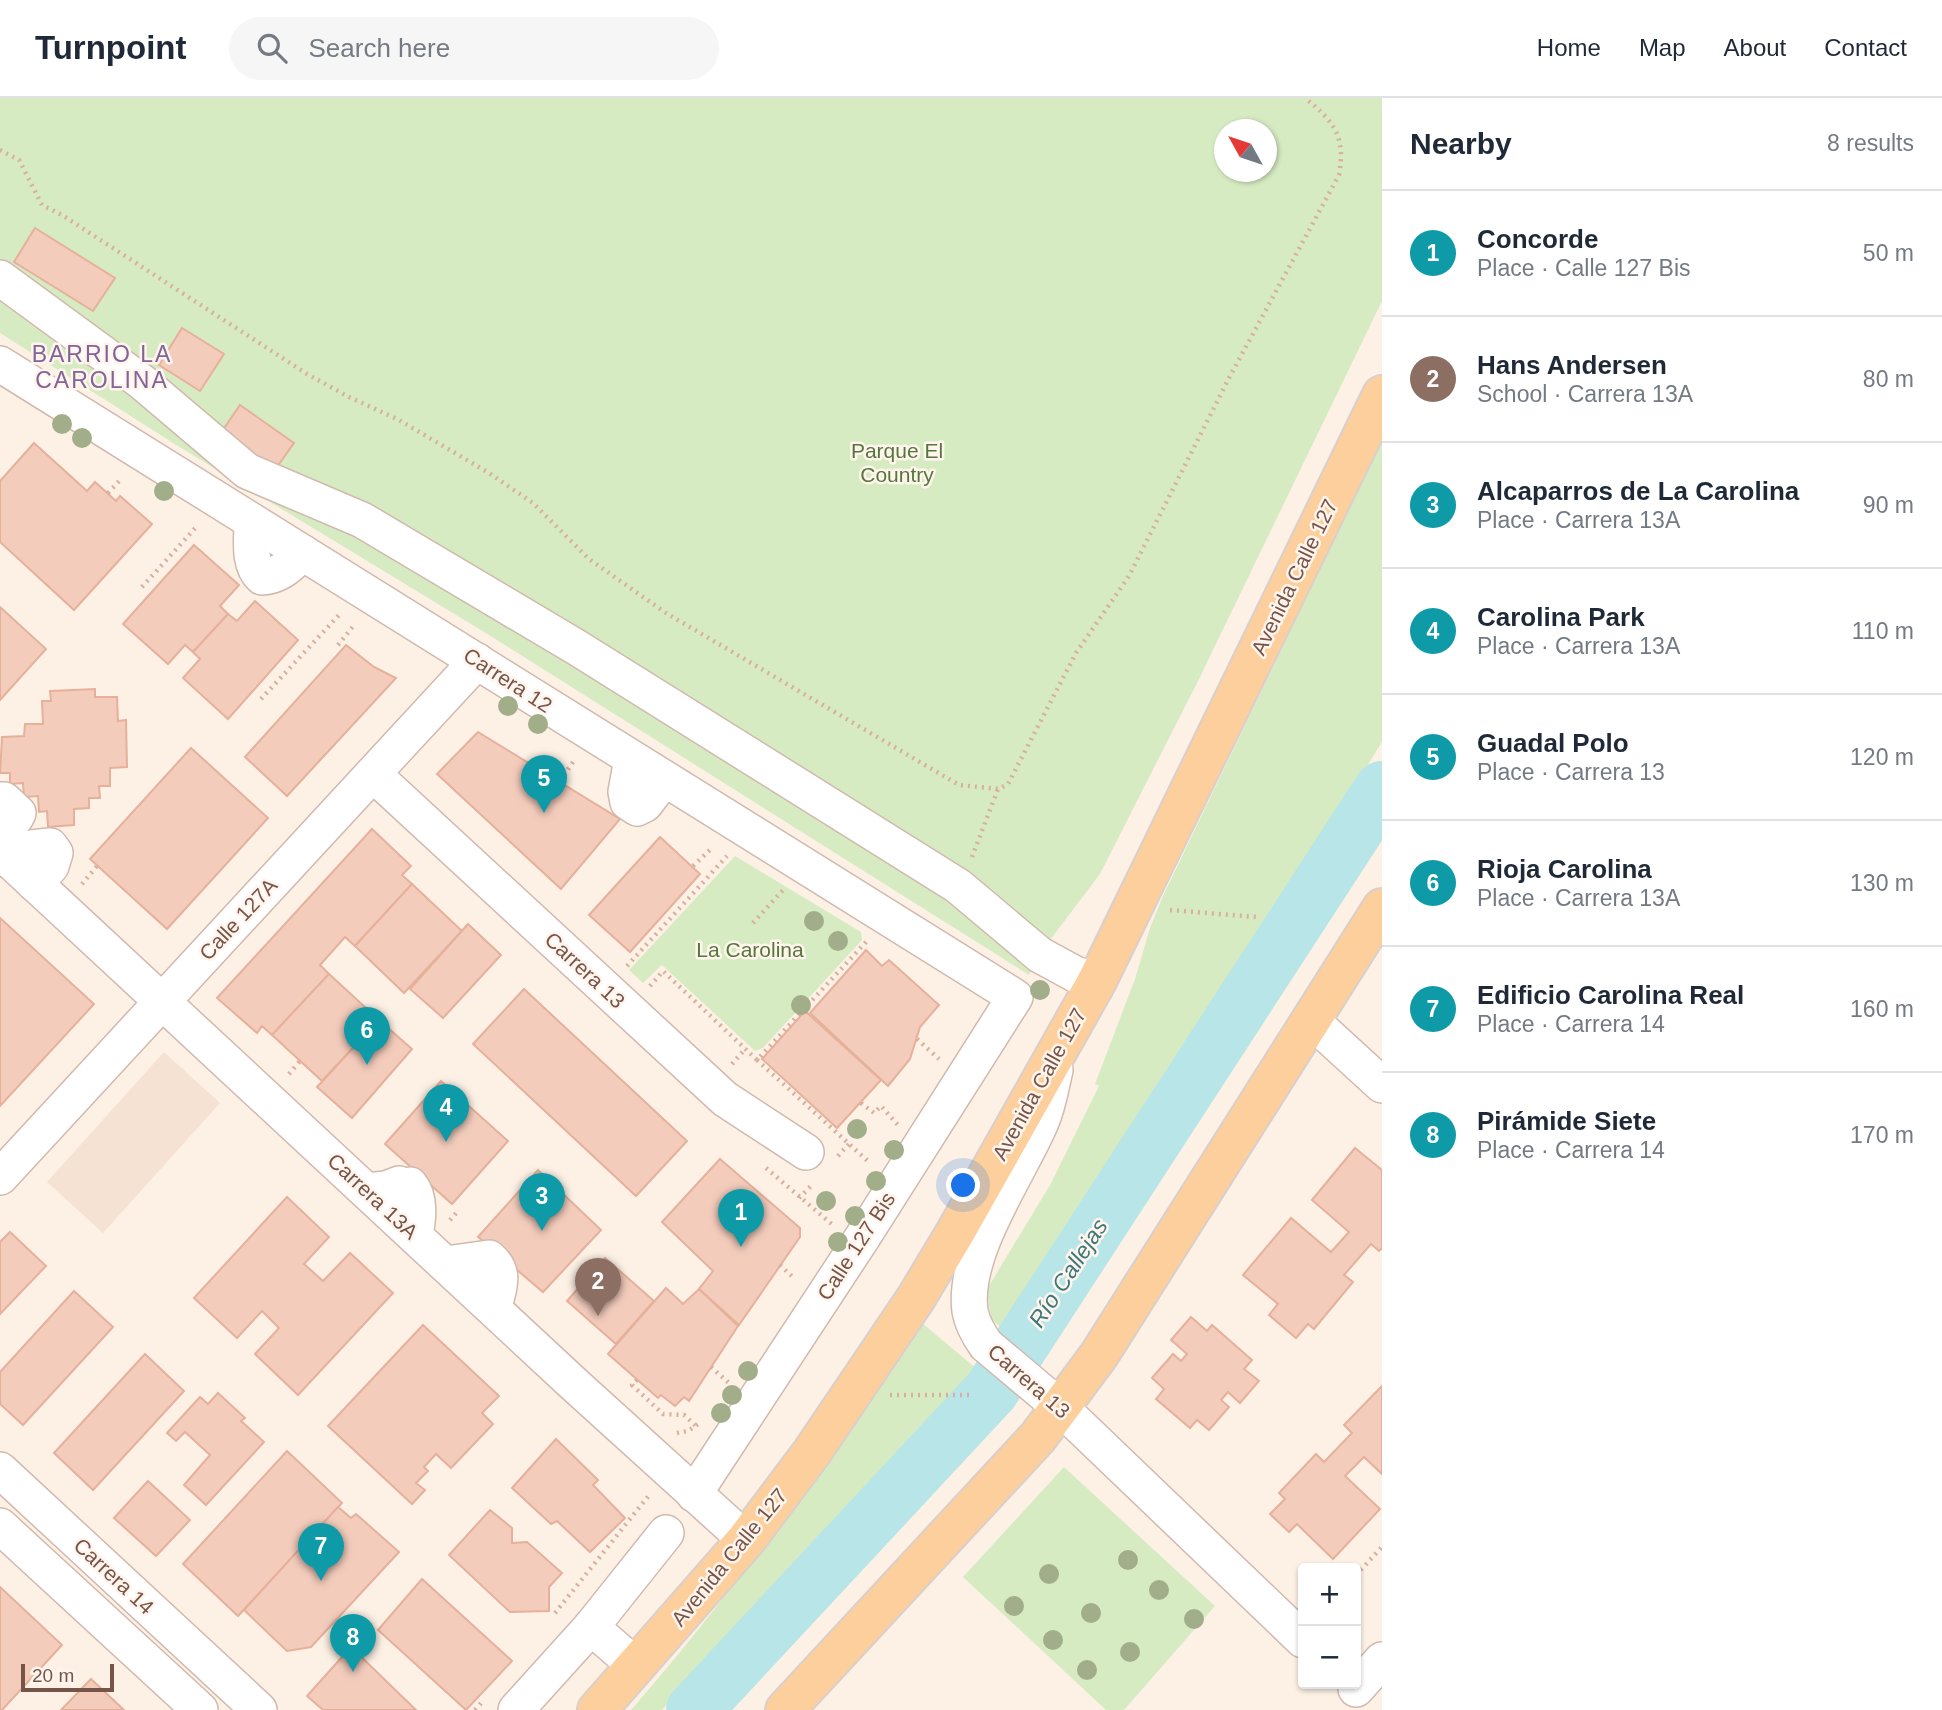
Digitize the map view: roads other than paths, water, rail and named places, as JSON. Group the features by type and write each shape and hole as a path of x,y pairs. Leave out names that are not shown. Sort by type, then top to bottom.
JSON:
{"main road":[{"name":"Avenida Calle 127","path":"597,1710 746,1540 811,1452 916,1298 1097,981 1382,395"},
{"path":"785,1710 1038,1437 1054,1402 1099,1355 1382,908"}],"street":[{"path":"0,278 142,382 247,471 362,520 439,565 958,886 1040,955 1075,974 1097,981"},
{"name":"Carrera 12","path":"0,364 1015,997"},
{"name":"Calle 127A","path":"0,1177 477,661"},
{"name":"Carrera 13","path":"373,774 725,1099 806,1153"},
{"path":"0,800 4,800 18,813 11,858"},
{"name":"Carrera 13A","path":"11,858 162,1001 746,1540"},
{"name":"Calle 127 Bis","path":"694,1494 1015,997"},
{"path":"1311,1020 1382,1085"},
{"name":"Carrera 13","path":"1062,1046 1042,1119 977,1257 970,1311 978,1334 1054,1402 1298,1635"},
{"name":"Carrera 14","path":"0,1470 259,1710"},
{"path":"516,1710 591,1627 662,1517"},
{"name":"Carrera 14","path":"0,1526 202,1710 228,1682"},
{"path":"591,1627 636,1667"},
{"path":"1361,1694 1382,1660"}],"waterway":[{"name":"Río Callejas","path":"694,1710 991,1391 1382,789"}],"place":[{"name":"Guadal Polo","path":"544,813"},
{"name":"Rioja Carolina","path":"367,1065"},
{"name":"Carolina Park","path":"446,1142"},
{"name":"Alcaparros de La Carolina","path":"542,1231"},
{"name":"Concorde","path":"741,1247"},
{"name":"Hans Andersen","path":"598,1316"},
{"name":"Edificio Carolina Real","path":"321,1581"},
{"name":"Pirámide Siete","path":"353,1672"}],"district":[{"name":"BARRIO LA CAROLINA","path":"102,367"}],"park label":[{"name":"Parque El Country","path":"897,462"},
{"name":"La Carolina","path":"750,949"}]}
